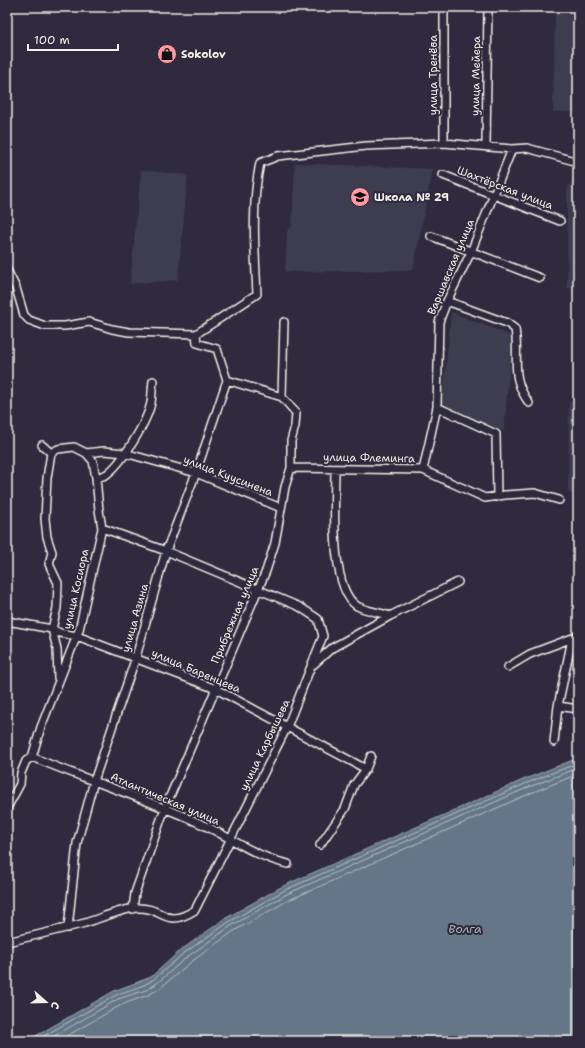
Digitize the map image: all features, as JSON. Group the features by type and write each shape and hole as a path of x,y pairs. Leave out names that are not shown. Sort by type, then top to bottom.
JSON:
{"street":[{"name":"улица Тренёва","path":"444,7 444,143"},
{"name":"улица Мейера","path":"486,146 488,7"},
{"path":"7,270 16,288 24,315 29,320 45,326 65,326 89,322 112,329 129,332 196,334 257,294 256,210 257,178 260,163 278,156 389,143 444,143 512,149 527,148 578,162"},
{"name":"Варшавская улица","path":"423,470 437,407 439,322 447,301 471,252 512,149"},
{"name":"Шахтёрская улица","path":"442,175 560,221"},
{"path":"431,236 540,278"},
{"path":"447,301 507,323 515,329 517,380 522,393 529,403"},
{"path":"196,334 196,343 217,349 227,380 282,397 284,322"},
{"name":"улица Азина","path":"68,928 77,843 94,781 136,657 166,551 196,473 227,380"},
{"path":"96,478 106,474 124,453 145,419 151,403 153,381"},
{"name":"Прибрежная улица","path":"132,909 135,893 165,808 216,689 256,589 266,571 275,543 281,508 291,468 291,441 296,426 296,413 282,397"},
{"path":"437,407 496,434 497,496"},
{"path":"42,445 51,454 47,478 44,519 47,537 52,552 50,564 58,583 57,608 52,629 57,649 57,684"},
{"name":"улица Куусинена","path":"51,454 58,449 74,447 86,453 104,451 124,453 196,473 281,508"},
{"name":"улица Косиора","path":"7,808 20,784 21,773 26,761 32,757 41,727 77,636 102,528 93,461 86,453"},
{"name":"улица Флеминга","path":"291,468 423,470 486,498 535,493 559,500"},
{"path":"335,469 336,558 347,594 357,606 390,616"},
{"name":"улица Карбышева","path":"7,942 68,928 132,909 146,908 173,920 184,917 195,910 288,727 323,636 318,620 300,607 166,551 102,528"},
{"path":"311,668 332,648 390,616 458,582"},
{"name":"улица Баренцева","path":"7,621 52,629 60,633 77,636 136,657 216,689 366,769"},
{"path":"508,667 530,654 575,638"},
{"path":"554,742 558,706 575,638"},
{"path":"558,706 578,709"},
{"path":"320,845 345,809 354,785 366,769 371,756"},
{"name":"Атлантическая улица","path":"32,757 165,808 230,839 237,844 276,861 288,864"}],"shaded area":[{"path":"555,11 578,11 578,112 553,112"},
{"name":"Школа № 29","path":"295,163 433,169 413,270 285,272 287,231 292,226"},
{"path":"578,166 578,288 567,288 567,190"},
{"path":"141,170 188,175 178,280 130,284"},
{"path":"451,312 512,336 504,431 442,406"},
{"path":"578,401 578,495 568,493 569,402"}],"water":[{"name":"Волга","path":"578,758 578,1041 27,1041 114,991 151,977 181,950 226,918 283,886 525,779"}],"place":[{"name":"Sokolov","path":"167,54"},
{"name":"Школа № 29","path":"360,197"}]}
